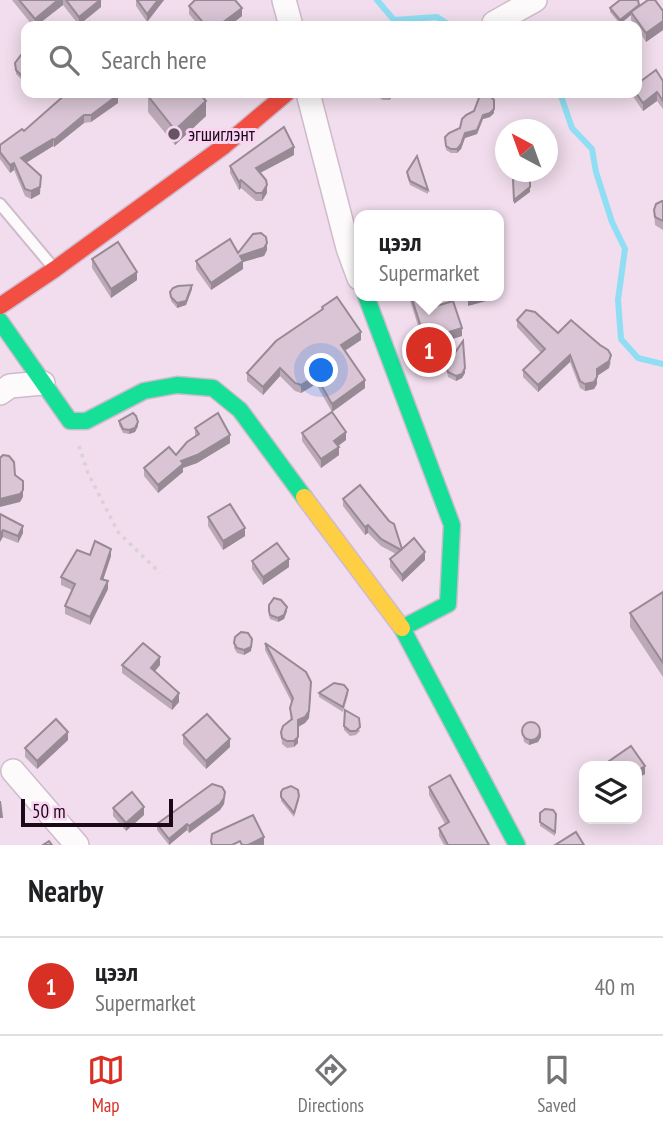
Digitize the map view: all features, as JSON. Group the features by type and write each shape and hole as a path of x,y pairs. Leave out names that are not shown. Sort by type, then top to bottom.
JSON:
{"street":[{"path":"284,0 290,21"},
{"path":"498,21 535,0"},
{"path":"0,306 224,146 281,98"},
{"path":"309,98 354,264"},
{"path":"368,301 452,525 448,604 402,628"},
{"path":"0,321 70,421 86,421 144,391 177,385 213,388 240,410 402,628 517,845"},
{"path":"3,387 43,383"},
{"path":"13,771 77,845"}],"lane":[{"path":"0,204 55,269"}],"path":[{"path":"70,421 88,472 118,531 160,573"}],"building":[{"path":"19,0 58,0 35,19"},
{"path":"66,0 100,0 79,17"},
{"path":"137,0 158,0 147,14"},
{"path":"195,0 235,0 242,8 225,21 202,21 189,6"},
{"path":"620,0 638,0 639,5 620,20 610,8"},
{"path":"648,0 655,0 663,11 663,21 646,33 642,21 637,21 631,12"},
{"path":"21,55 21,75 16,70 15,63"},
{"path":"656,70 663,81 663,101 657,92 643,103 640,98 642,98 642,80"},
{"path":"61,98 114,98 91,115 84,115 54,140 21,158 41,176 40,187 31,191 25,189 14,163 10,165 0,152 0,145 22,129 24,131"},
{"path":"150,98 203,98 206,101 175,130"},
{"path":"479,98 494,100 494,109 483,115 477,130 465,133 457,149 446,146 445,137 460,128 462,119 474,111"},
{"path":"284,127 294,147 256,168 267,185 262,193 256,193 241,180 239,182 230,166"},
{"path":"417,156 428,190 410,181 407,172"},
{"path":"513,182 530,182 530,187 514,200"},
{"path":"663,201 663,221 655,217 654,210 656,204"},
{"path":"261,233 266,237 264,248 240,256 243,261 211,283 196,261 230,239 238,253 253,234"},
{"path":"118,242 137,272 111,289 92,259"},
{"path":"192,285 186,301 177,303 171,297 173,288"},
{"path":"337,297 361,332 341,345 365,380 332,404 316,376 301,385 295,383 280,368 263,387 247,373 276,341"},
{"path":"413,301 431,301 433,307 453,301 462,328 426,339 419,331 420,324"},
{"path":"526,310 535,312 558,333 571,320 608,350 611,355 609,361 597,369 594,382 585,384 580,381 570,355 538,385 523,370 545,349 517,320"},
{"path":"463,341 465,368 462,374 456,376 448,372 446,366"},
{"path":"332,412 346,432 334,441 339,447 321,459 302,433"},
{"path":"133,413 138,422 135,428 123,429 119,421"},
{"path":"218,413 230,435 197,455 181,461 183,464 158,485 144,468 169,447 176,455 187,442 199,434 195,428"},
{"path":"3,455 9,456 14,462 15,475 23,481 23,490 20,494 0,499 0,458"},
{"path":"360,485 394,524 402,549 414,538 425,552 402,575 390,559 401,550 381,539 368,525 365,527 343,499"},
{"path":"230,504 245,528 223,541 208,517"},
{"path":"0,514 23,526 18,536 3,530 0,535"},
{"path":"95,541 111,549 101,579 108,581 90,617 65,606 75,584 61,577 77,550 90,555"},
{"path":"277,543 289,559 263,577 252,561"},
{"path":"663,592 663,663 630,613"},
{"path":"274,598 281,600 287,607 284,615 278,618 270,615 269,611 269,605"},
{"path":"241,632 248,633 252,639 251,647 244,650 237,648 234,643 235,637"},
{"path":"143,643 160,657 151,668 179,693 172,702 122,665"},
{"path":"265,643 306,672 311,682 309,711 305,717 298,720 298,737 294,741 282,738 281,732 283,726 292,719 290,708 293,698"},
{"path":"334,683 344,685 348,690 343,707 319,693"},
{"path":"345,710 359,718 360,727 356,731 350,731 344,726"},
{"path":"207,714 230,739 206,761 183,735"},
{"path":"56,719 68,732 37,761 25,748"},
{"path":"527,722 535,722 540,731 538,738 527,740 522,735 522,727"},
{"path":"631,746 642,761 609,761"},
{"path":"450,775 489,845 448,845 439,828 449,822 429,787"},
{"path":"212,784 222,787 225,792 220,804 189,826 187,824 169,839 157,824"},
{"path":"291,786 298,790 299,796 294,813 281,797 283,789"},
{"path":"132,792 144,807 126,823 113,808"},
{"path":"545,809 553,810 556,814 555,832 540,822 540,813"},
{"path":"253,815 264,837 248,845 242,845 240,841 232,845 212,845 212,834"},
{"path":"576,832 584,845 555,845"}],"waterway":[{"path":"377,0 394,20 437,17 443,21"},
{"path":"562,98 572,128 592,149 596,172 612,222 625,249 618,300 621,339 638,358 663,364"}],"traffic: fast":[{"path":"368,301 452,525 448,604 402,628 517,845"},
{"path":"0,321 70,421 86,421 144,391 177,385 213,388 240,410 304,497"}],"traffic: slow":[{"path":"304,497 402,628"}],"traffic: jam":[{"path":"0,306 224,146 281,98"}],"place":[{"name":"эгшиглэнт","path":"174,134"},
{"name":"цээл","path":"429,350"}]}
